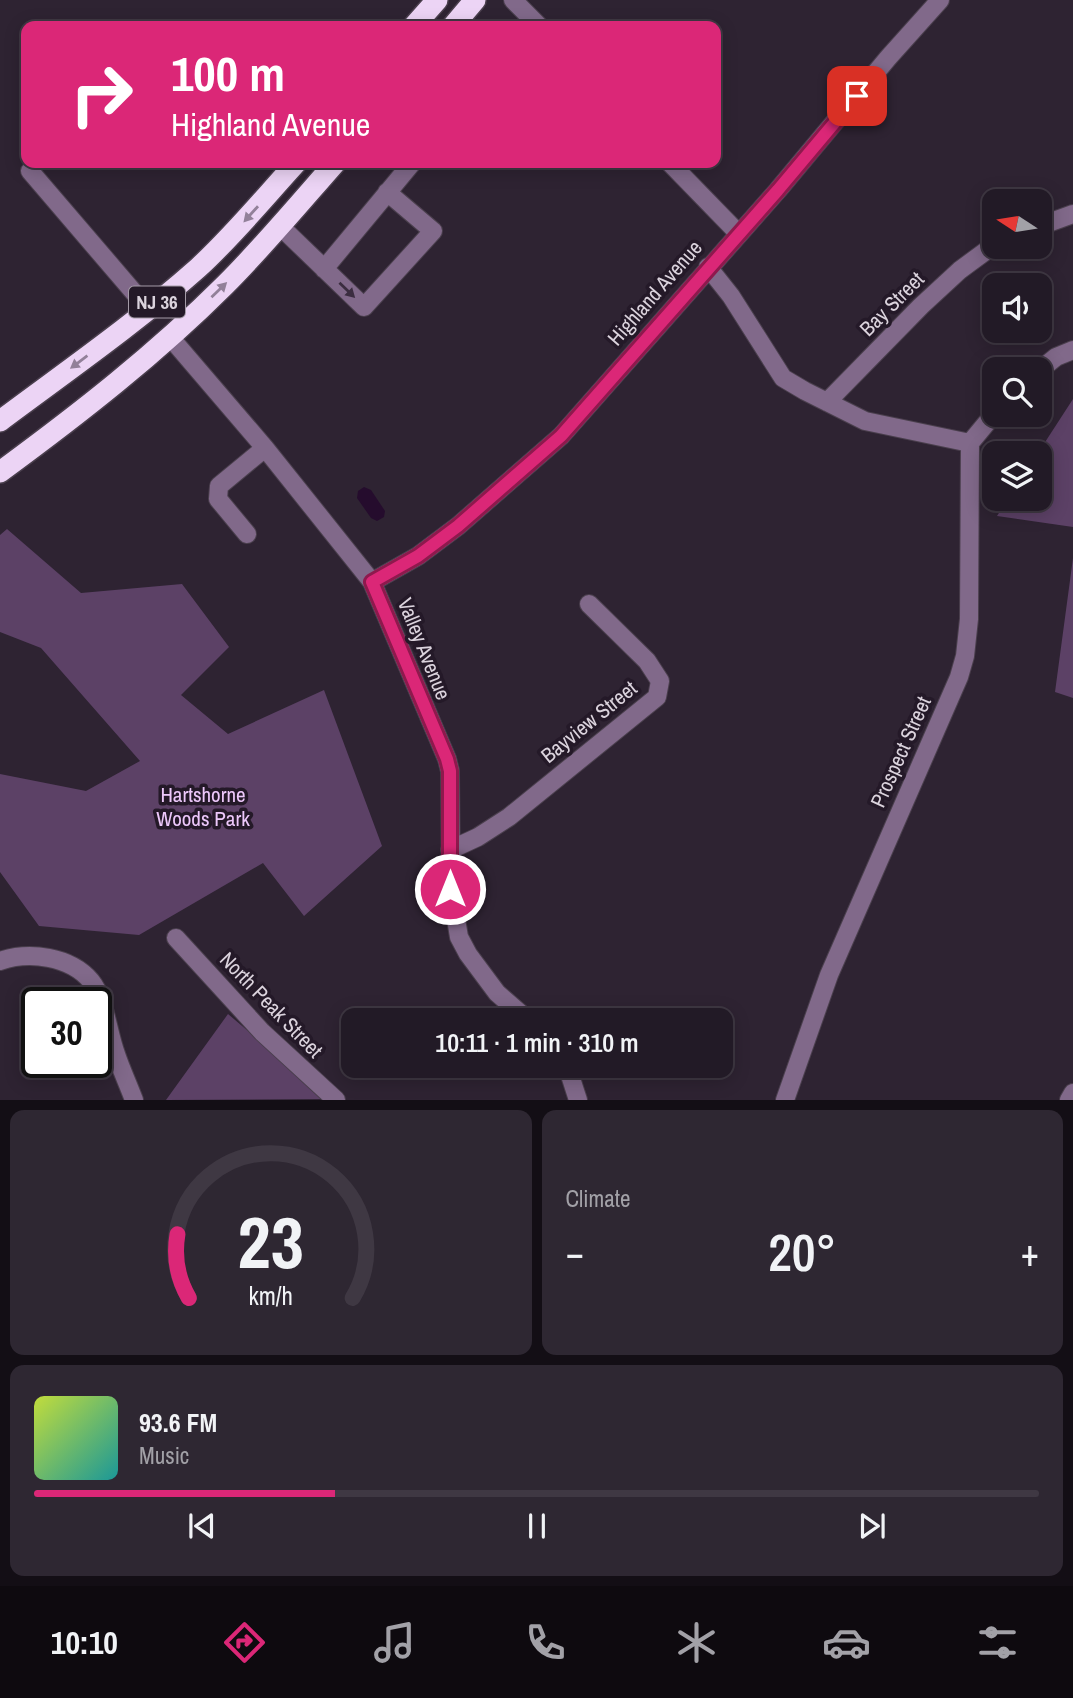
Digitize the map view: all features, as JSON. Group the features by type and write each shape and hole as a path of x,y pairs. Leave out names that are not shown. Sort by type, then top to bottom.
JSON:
{"highway":[{"path":"418,21 437,0"},
{"path":"457,21 475,0"},
{"name":"NJ 36","path":"0,421 149,310 246,220 292,168"},
{"name":"NJ 36","path":"0,472 108,390 170,337 226,284 331,168"}],"street":[{"path":"513,0 533,21"},
{"name":"Highland Avenue","path":"372,582 418,556 458,526 561,436 940,0"},
{"path":"324,268 408,168"},
{"path":"675,168 739,234"},
{"path":"30,171 149,310"},
{"path":"280,226 364,307 433,230 387,192"},
{"path":"1052,222 1073,214"},
{"name":"Bay Street","path":"827,402 921,306 982,254"},
{"path":"708,267 731,296 783,377 865,421 971,443 984,427"},
{"name":"Valley Avenue","path":"170,337 265,448 372,582 450,771 450,889 459,937 497,993 514,1008"},
{"path":"1052,360 1073,350"},
{"name":"Prospect Street","path":"785,1100 829,975 959,677 965,656 969,619 971,443"},
{"path":"247,534 218,499 219,486 265,448"},
{"name":"Bayview Street","path":"450,850 478,837 509,817 657,697 660,681 647,661 589,604"},
{"name":"North Peak Street","path":"176,938 262,1032 336,1100"},
{"path":"3,960 36,956 58,960 93,983 115,1053 134,1100"},
{"path":"571,1078 578,1100"},
{"path":"1069,1100 1073,1093"}],"green space":[{"path":"1073,399 1073,527 997,516 1000,511 1052,511 1052,441 1046,441"},
{"name":"Hartshorne Woods Park","path":"7,529 81,593 182,584 229,647 181,695 228,734 324,690 382,846 304,916 263,863 139,935 39,926 0,872 0,774 86,791 140,761 41,648 0,632 0,535"},
{"path":"1073,558 1073,698 1055,692"},
{"path":"228,1014 328,1099 166,1100"}],"shaded area":[{"path":"364,487 371,490 385,511 384,517 377,521 371,518 357,498 358,491"}],"route":[{"path":"450,889 450,771 447,759 372,582 418,556 458,526 561,436 778,190 857,96"}]}
